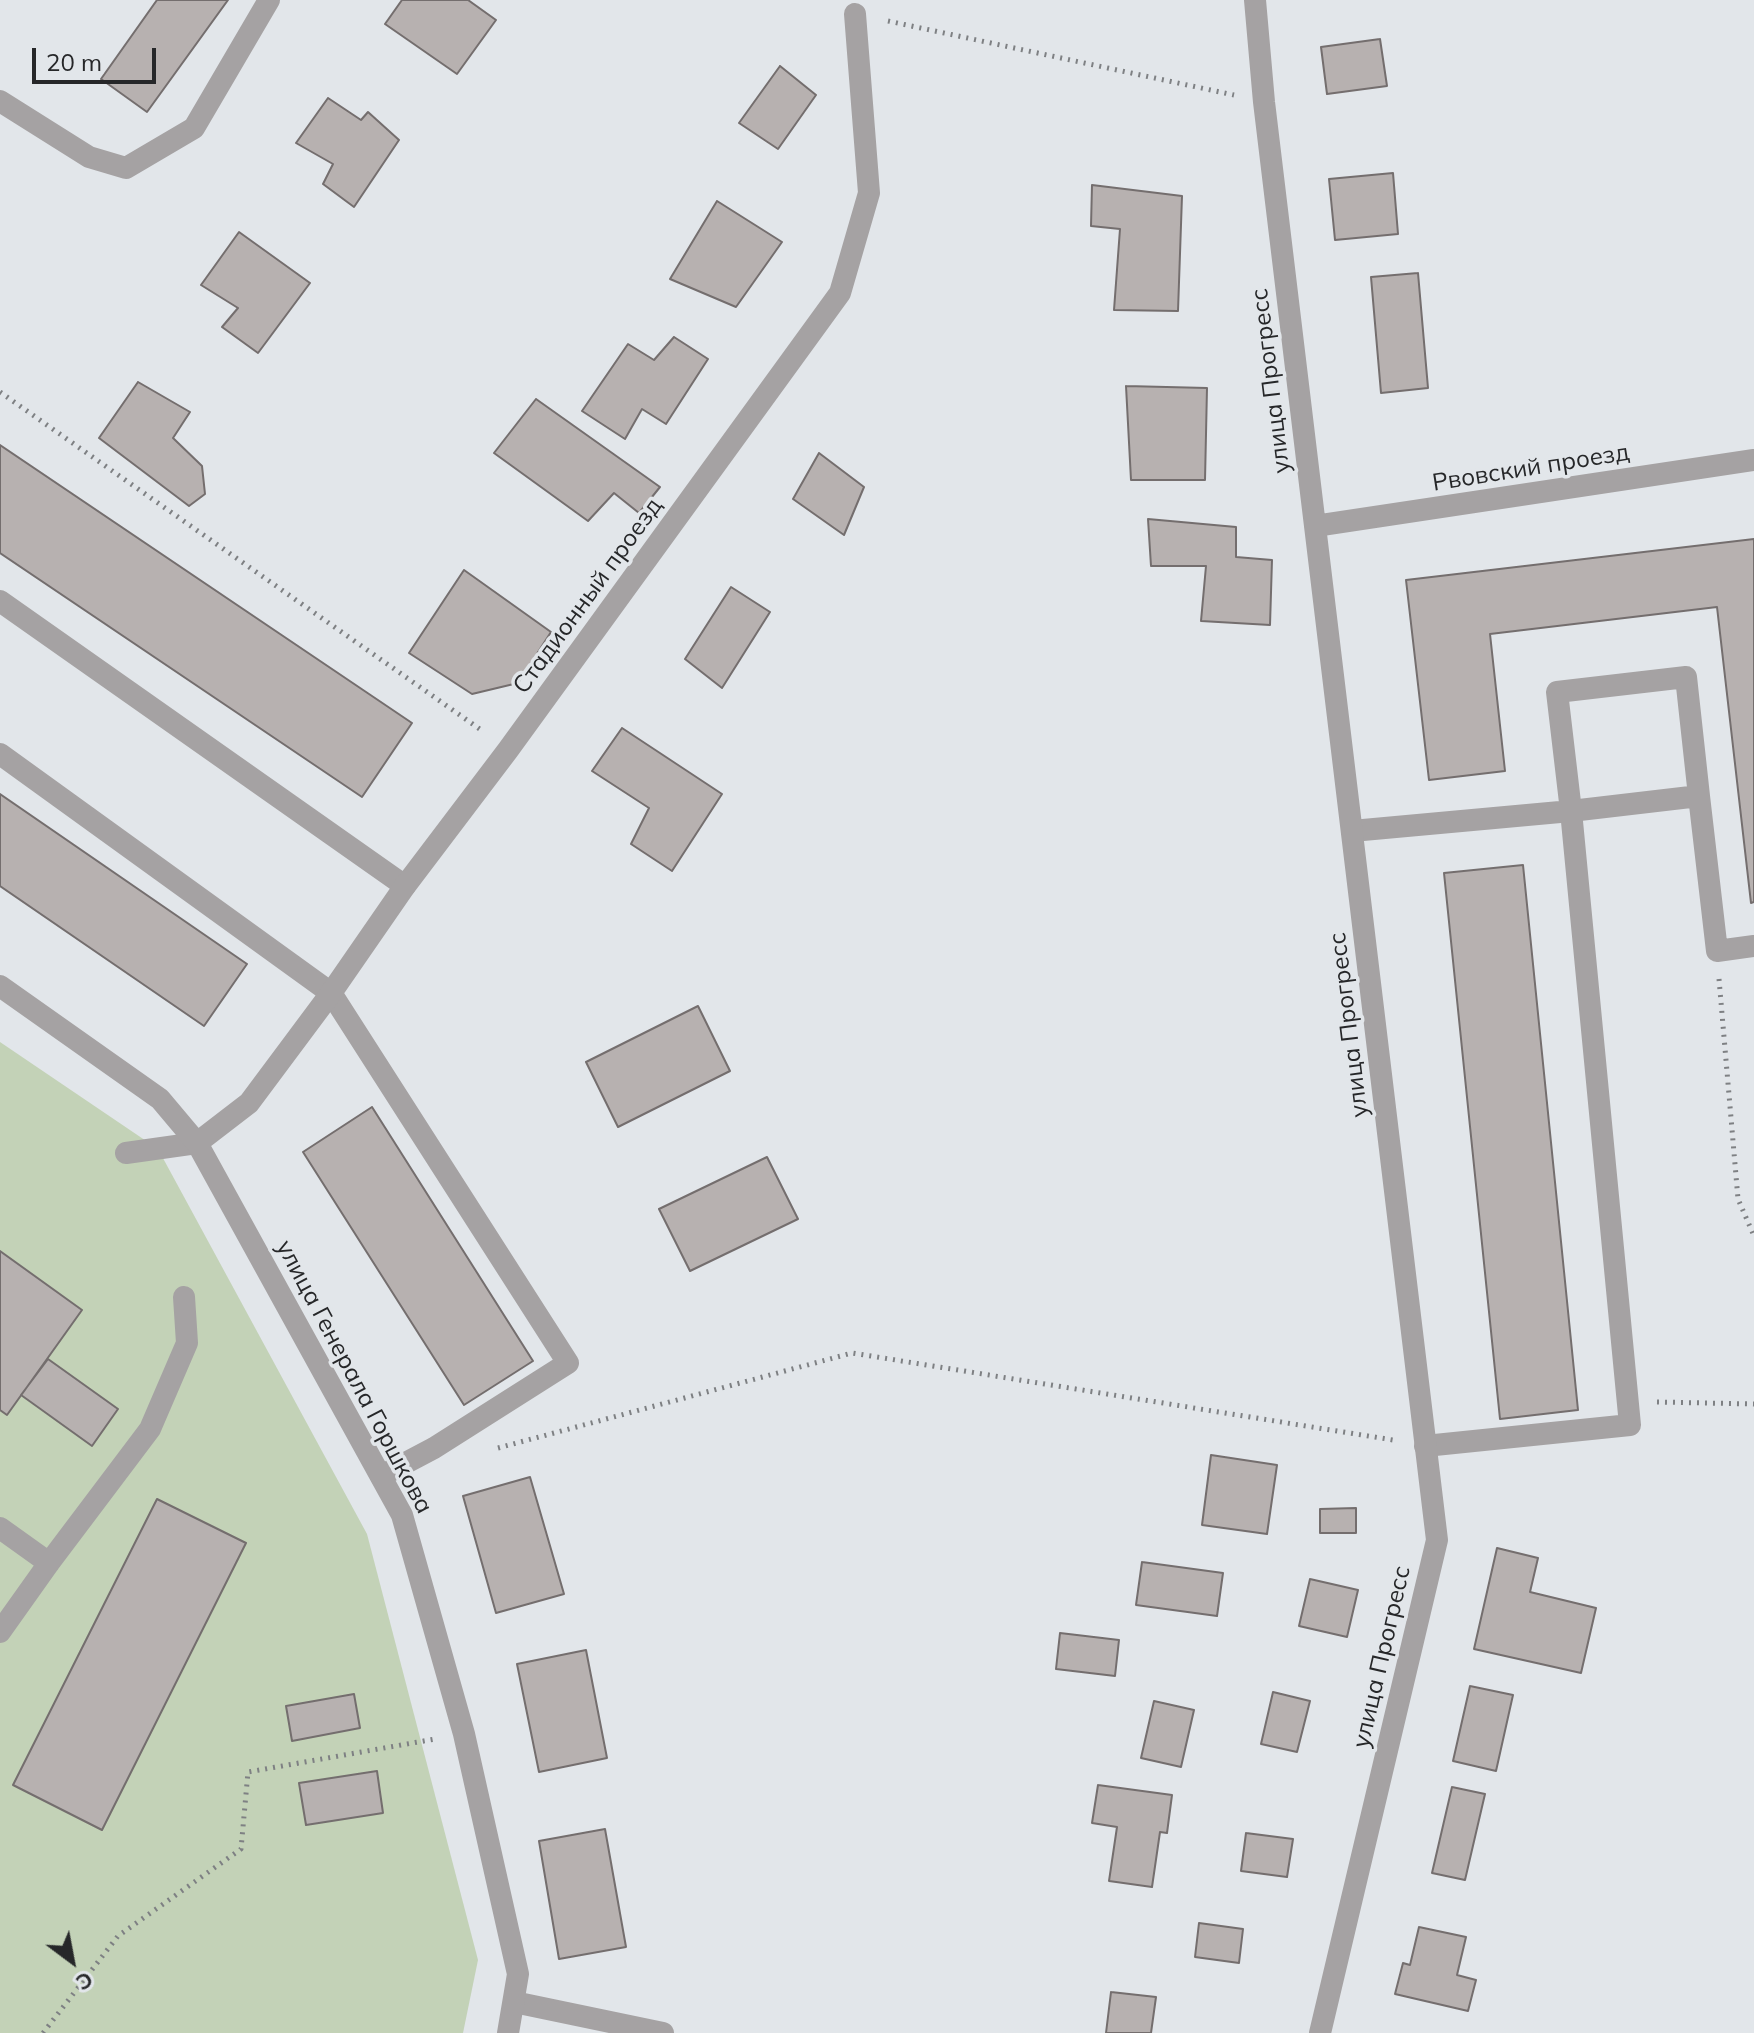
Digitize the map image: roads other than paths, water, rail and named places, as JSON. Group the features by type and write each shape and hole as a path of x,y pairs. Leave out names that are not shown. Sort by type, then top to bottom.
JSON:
{"street":[{"path":"0,101 89,157 126,168 194,128 269,0"},
{"name":"улица Прогресс","path":"1255,0 1264,102 1437,1540 1320,2033"},
{"name":"Стадионный проезд","path":"197,1143 249,1103 840,293 869,193 853,7"},
{"name":"Рвовский проезд","path":"1315,526 1754,460"},
{"path":"0,601 405,886"},
{"path":"1425,1446 1630,1425 1557,692 1686,677 1717,951 1754,946"},
{"path":"0,754 331,993 568,1363 434,1448 381,1476"},
{"path":"1352,831 1699,796"},
{"name":"улица Генерала Горшкова","path":"0,986 160,1099 197,1143 402,1515 464,1734 518,1974 508,2033"},
{"path":"126,1153 197,1143"},
{"path":"0,1632 150,1429 187,1343 184,1297"},
{"path":"0,1528 49,1563"},
{"path":"514,2002 663,2033"}]}
